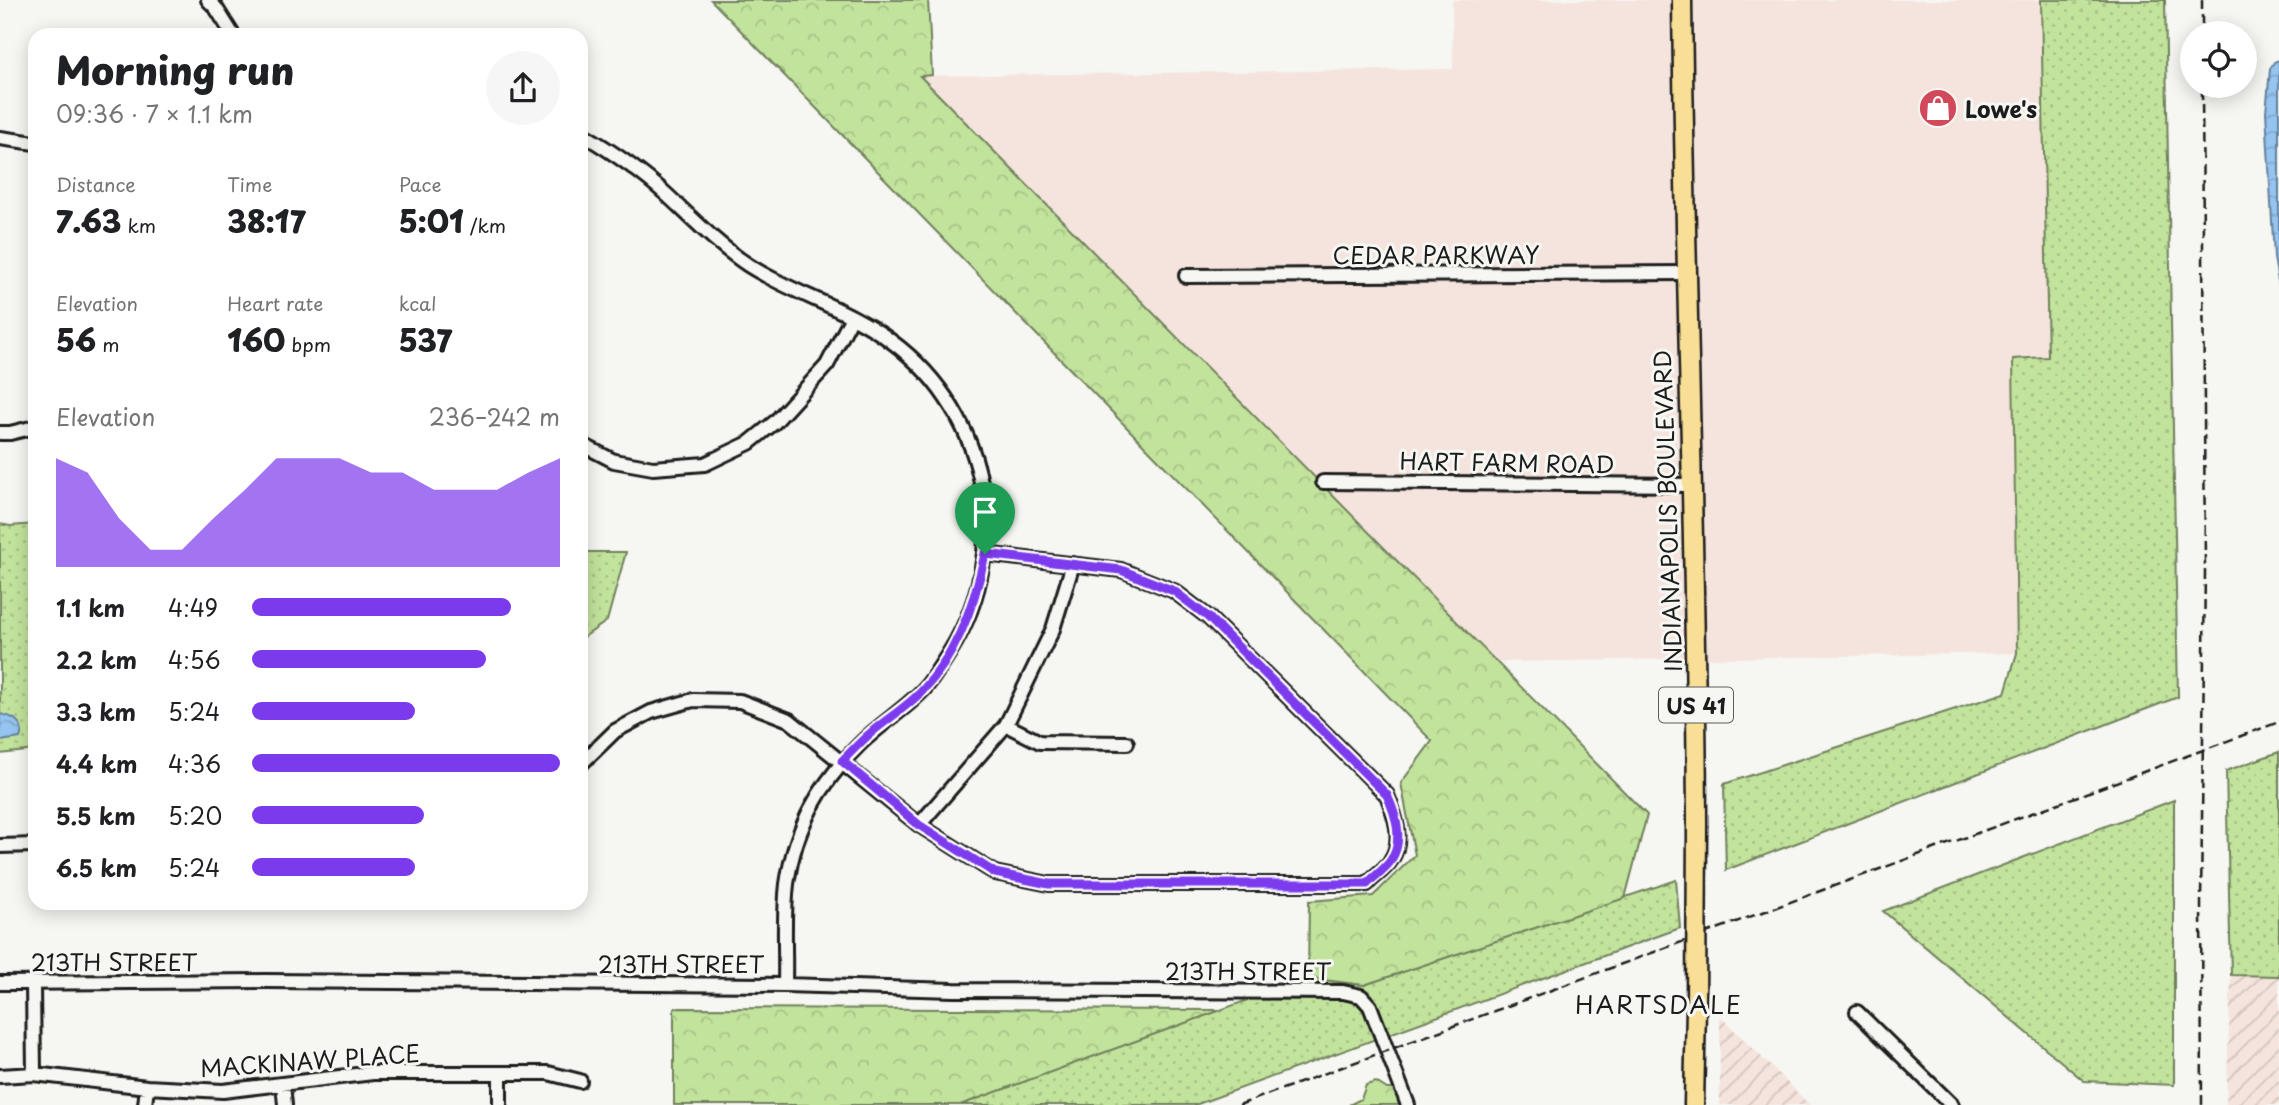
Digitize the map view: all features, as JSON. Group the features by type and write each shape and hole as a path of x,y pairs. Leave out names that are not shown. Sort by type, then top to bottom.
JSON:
{"highway":[{"name":"INDIANAPOLIS BOULEVARD","path":"1682,0 1696,650 1694,1105"}],"street":[{"path":"216,3 229,28"},
{"path":"588,137 650,180 703,229 747,264 798,293 852,317 890,340 915,360 955,412 967,435 981,482 986,528 985,554 978,590 964,628 925,688 842,761 821,788 810,809 792,857 787,884 785,985"},
{"path":"0,138 28,142"},
{"name":"CEDAR PARKWAY","path":"1186,276 1686,273"},
{"path":"588,448 614,461 653,468 705,464 749,443 775,422 827,365 852,317"},
{"path":"0,433 28,429"},
{"name":"HART FARM ROAD","path":"1323,482 1691,485"},
{"path":"588,757 615,731 651,712 693,700 740,701 789,720 919,825 995,873 1049,884 1367,884 1391,862 1396,848 1397,817 1387,795 1208,617 1174,591 1121,570 985,554"},
{"path":"919,825 1006,725 1053,629 1073,564"},
{"path":"1006,725 1040,742 1127,743"},
{"path":"0,846 28,845"},
{"name":"213TH STREET","path":"0,983 265,981 1343,992 1361,996 1370,1006 1408,1105"},
{"path":"33,983 34,1074"},
{"path":"1857,1012 1952,1105"},
{"name":"MACKINAW PLACE","path":"0,1076 34,1074 147,1087 223,1091 373,1073 548,1073 580,1081"},
{"path":"500,1074 500,1105"},
{"path":"283,1084 285,1105"},
{"path":"145,1105 147,1087"}],"shaded area":[{"path":"1452,0 2041,0 2048,358 2013,360 2017,653 1495,662 919,76 1453,69"},
{"path":"2231,975 2279,976 2279,1105 2226,1105"},
{"path":"1720,1016 1810,1105 1720,1105"}],"green space":[{"path":"711,0 928,0 932,75 920,76 1647,815 1625,898 1364,985 1308,978 1309,901 1373,896 1415,855 1401,783 1432,741"},
{"path":"2041,0 2165,0 2178,697 1726,870 1724,784 2005,693 2017,653 2013,359 2048,357"},
{"path":"0,524 28,525 28,751 0,754"},
{"path":"588,552 626,552 607,621 588,634"},
{"path":"2279,752 2279,976 2231,975 2226,771"},
{"path":"2174,800 2174,1085 2084,1081 1883,911"},
{"path":"1676,880 1680,928 1195,1105 960,1105 1308,978 1364,985"},
{"path":"674,1008 1221,1010 960,1105 674,1105"},
{"path":"1376,1082 1387,1089 1395,1089 1399,1105 1349,1105 1361,1099 1366,1085"}],"water":[{"path":"2279,60 2279,286 2274,258 2266,112 2270,69 2274,62"},
{"path":"0,714 9,716 20,724 20,738 0,741"}],"railway":[{"path":"2202,0 2202,21"},
{"path":"2202,98 2205,571 2201,901 2202,1105"},
{"path":"1239,1105 2279,722"}],"place":[{"name":"Lowe's","path":"1938,108"}],"district":[{"name":"HARTSDALE","path":"1659,1004"}],"route":[{"path":"985,554 1121,570 1174,591 1208,617 1387,795 1397,817 1396,848 1391,862 1367,884 1049,884 995,873 919,825 842,761 925,688 946,659 964,628 978,590 985,554"}]}
